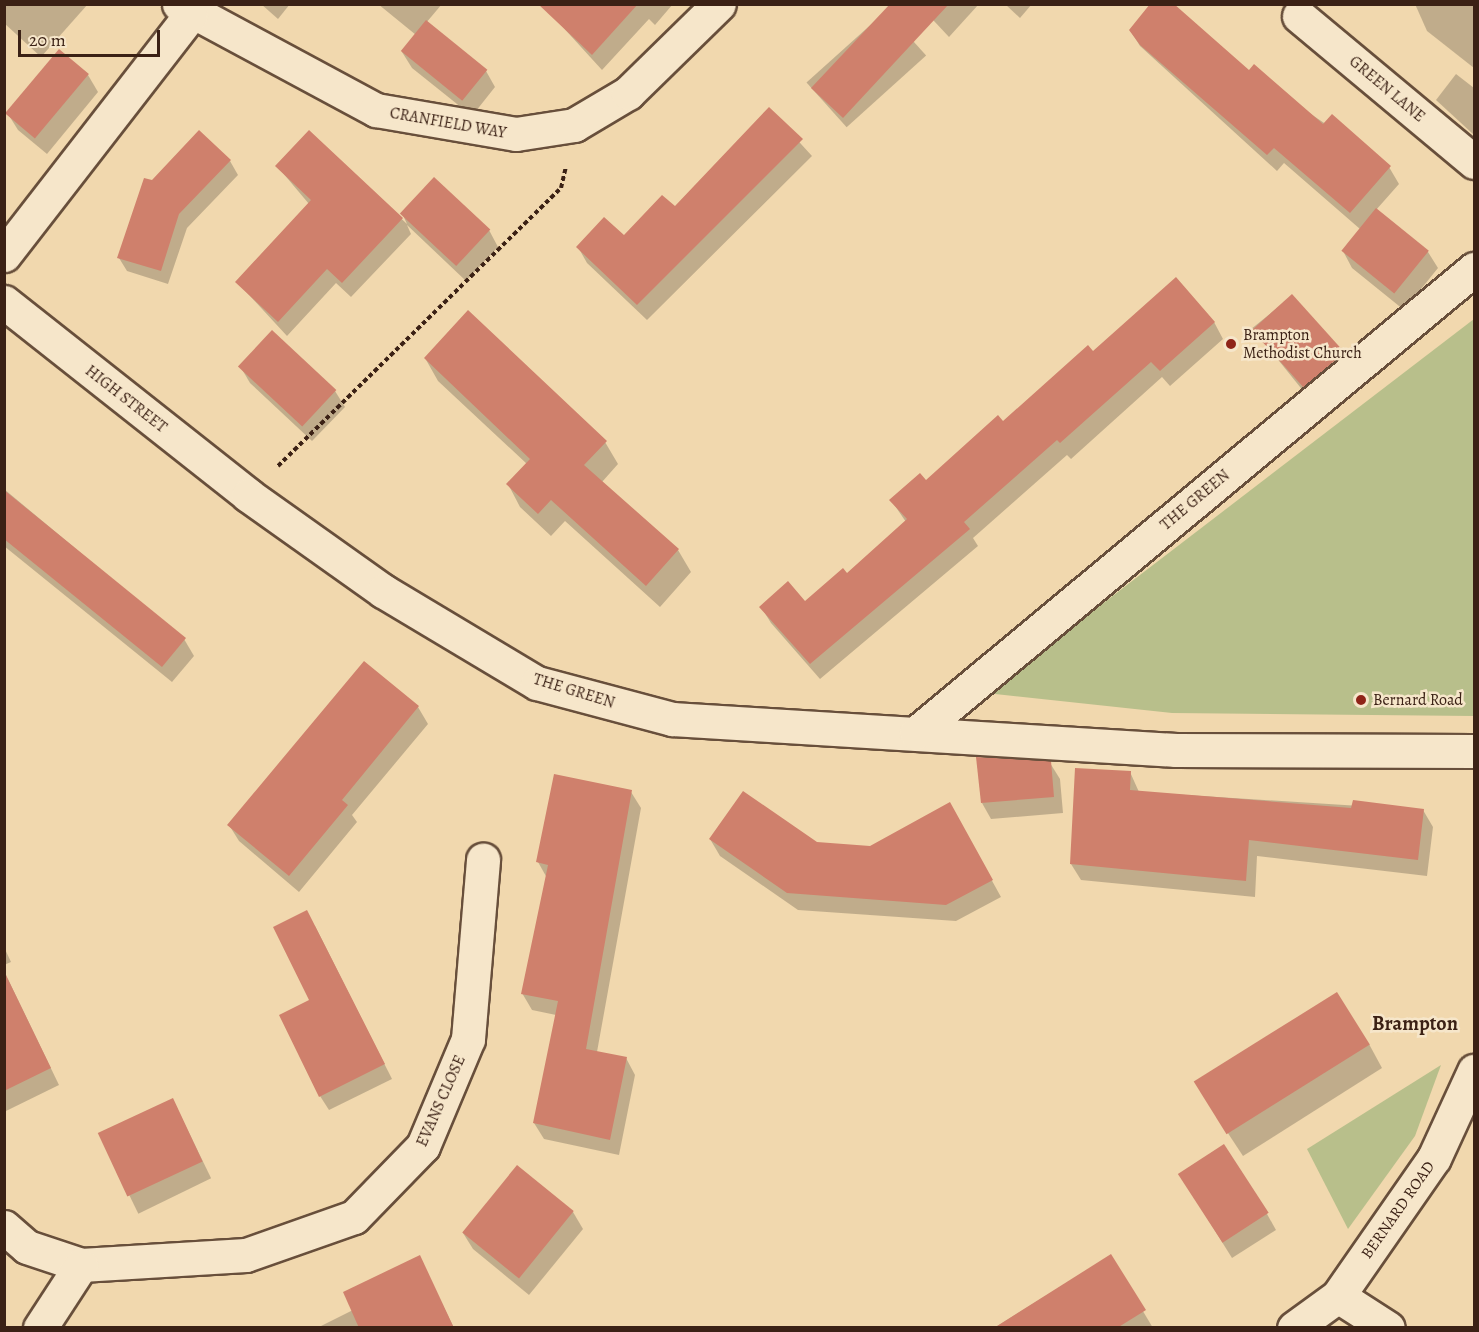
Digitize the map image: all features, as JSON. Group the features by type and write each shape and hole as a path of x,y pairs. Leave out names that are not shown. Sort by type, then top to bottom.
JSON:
{"street":[{"name":"CRANFIELD WAY","path":"4,255 185,10 376,110 516,134 574,125 628,93 719,4"},
{"name":"GREEN LANE","path":"1299,16 1474,162"},
{"name":"THE GREEN","path":"916,734 1474,269"},
{"name":"HIGH STREET","path":"4,302 248,495"},
{"name":"THE GREEN","path":"248,495 383,591 537,683 672,719 1176,750 1474,751"},
{"name":"EVANS CLOSE","path":"4,1227 27,1247 81,1265 246,1255 354,1217 423,1146 468,1039 483,860"},
{"name":"BERNARD ROAD","path":"1294,1328 1338,1296 1434,1158 1474,1071"},
{"path":"40,1328 81,1265"},
{"path":"1338,1296 1388,1328"}],"path":[{"path":"248,495 561,188 574,125"}],"green space":[{"path":"1474,319 1474,716 1172,713 986,693"},
{"path":"1441,1065 1415,1136 1348,1229 1307,1149"}],"building":[{"path":"538,4 638,4 592,55"},
{"path":"890,4 949,4 843,118 811,88"},
{"path":"1150,4 1174,4 1249,70 1254,64 1323,124 1332,114 1391,166 1350,213 1274,148 1267,155 1140,45 1129,30"},
{"path":"426,20 487,70 462,101 401,51"},
{"path":"59,49 89,74 35,138 5,113"},
{"path":"769,107 803,139 637,305 576,247 604,217 624,235 662,195 675,206"},
{"path":"199,130 231,160 179,214 161,271 117,258 144,178 152,180"},
{"path":"309,130 403,218 342,283 327,269 278,322 235,282 311,200 275,166"},
{"path":"434,177 490,230 456,266 400,214"},
{"path":"1376,208 1429,251 1394,294 1341,251"},
{"path":"1176,277 1215,322 1160,371 1151,362 1060,443 1057,440 964,522 970,529 810,664 759,607 788,581 805,601 843,568 847,573 907,519 889,500 920,473 926,480 998,415 1003,421 1088,345 1093,351"},
{"path":"1292,294 1344,352 1304,388 1252,330"},
{"path":"468,310 607,441 584,465 679,549 646,586 551,500 538,514 506,484 530,459 424,358"},
{"path":"272,330 336,390 302,427 238,367"},
{"path":"4,490 186,638 162,667 4,539"},
{"path":"364,661 419,706 342,800 348,805 289,876 227,825"},
{"path":"976,757 1051,761 1054,797 981,803"},
{"path":"1075,768 1131,771 1130,790 1351,808 1353,800 1424,809 1418,860 1249,840 1246,881 1070,864"},
{"path":"554,774 632,790 586,1049 627,1057 610,1140 533,1123 558,1001 521,994 548,865 536,862"},
{"path":"743,791 817,842 870,846 950,802 993,880 946,905 787,893 709,839"},
{"path":"307,910 385,1064 319,1097 279,1015 309,1000 273,927"},
{"path":"4,971 51,1068 4,1091"},
{"path":"1337,992 1370,1045 1227,1134 1194,1082"},
{"path":"173,1098 203,1161 127,1197 98,1133"},
{"path":"1224,1144 1269,1213 1223,1243 1178,1174"},
{"path":"517,1165 574,1211 519,1279 462,1233"},
{"path":"1111,1254 1146,1310 1117,1328 994,1328"},
{"path":"420,1255 454,1328 359,1328 343,1292"}],"place":[{"name":"Brampton Methodist Church","path":"1231,344"},
{"name":"Bernard Road","path":"1361,700"}],"district":[{"name":"Brampton","path":"1415,1023"}]}
